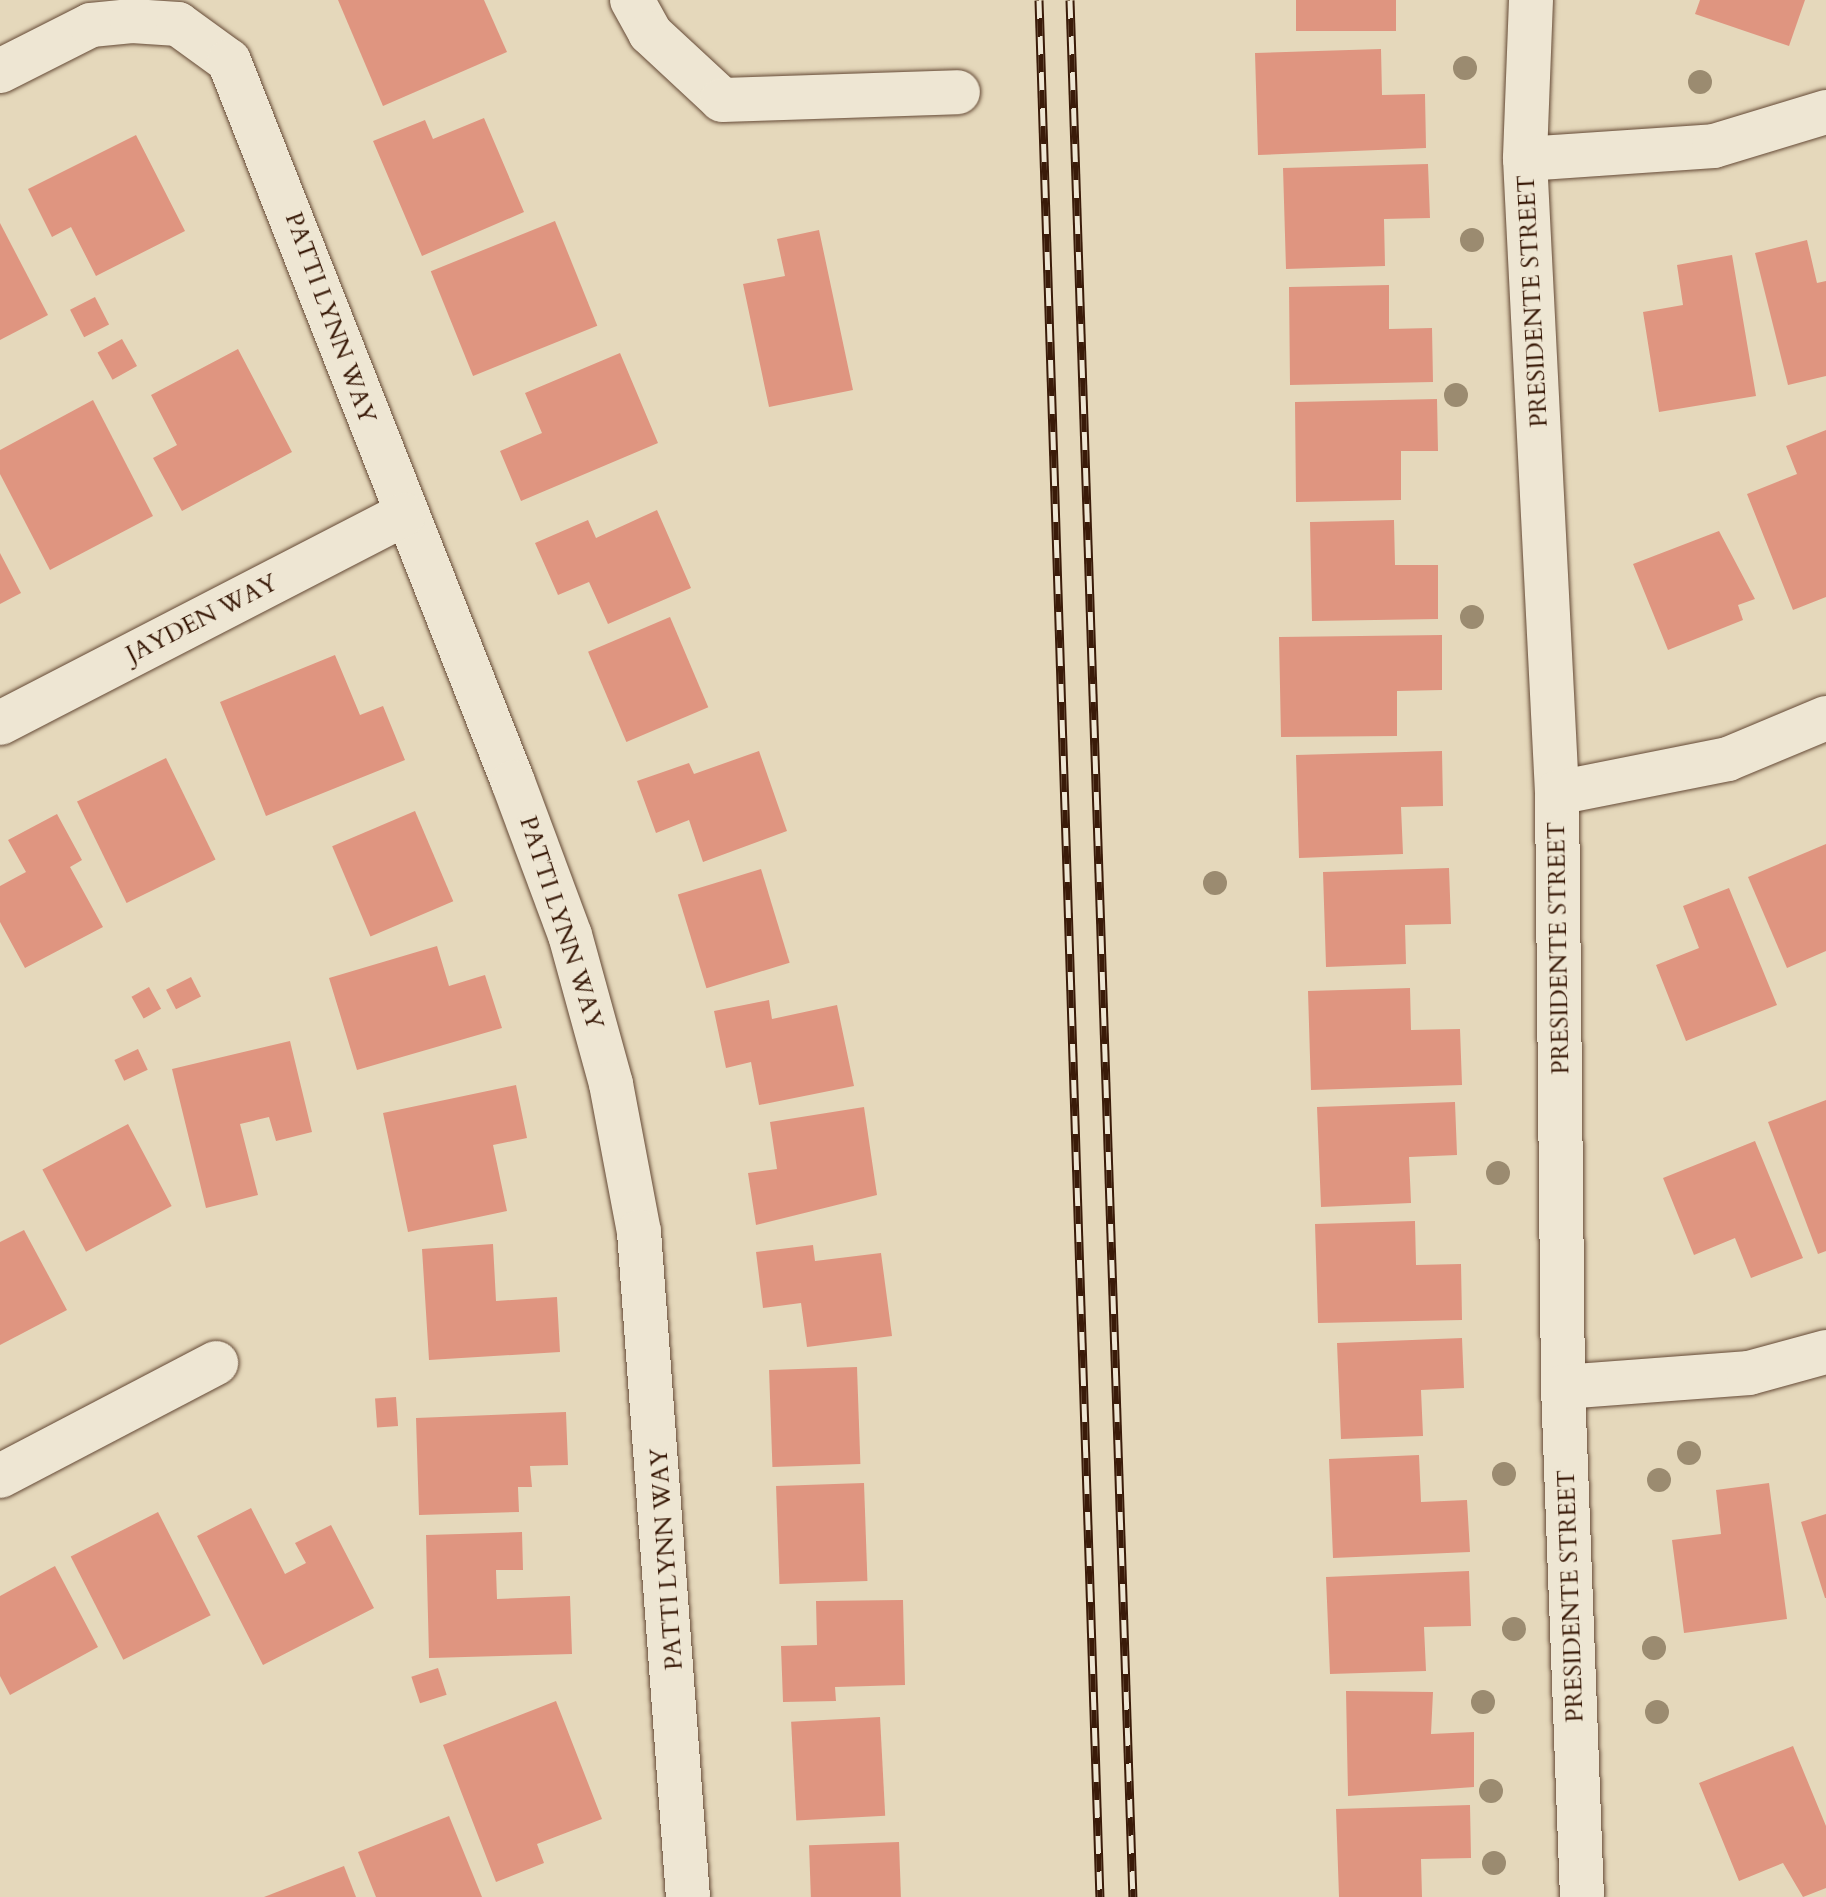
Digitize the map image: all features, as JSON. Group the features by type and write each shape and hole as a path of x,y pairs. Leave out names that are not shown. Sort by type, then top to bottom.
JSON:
{"street":[{"path":"632,0 650,33 722,100 958,92"},
{"name":"PRESIDENTE STREET","path":"1531,0 1525,159 1557,793 1563,1387 1582,1897"},
{"name":"PATTI LYNN WAY","path":"0,71 91,25 178,24 229,61 254,114 403,515 570,935 611,1084 639,1232 656,1388 688,1897"},
{"path":"1525,159 1714,146 1826,112"},
{"name":"JAYDEN WAY","path":"0,723 403,515"},
{"path":"1557,793 1728,759 1826,718"},
{"path":"1563,1387 1749,1373 1826,1352"},
{"path":"0,1476 216,1363"}],"building":[{"path":"338,0 484,0 507,52 383,106"},
{"path":"1296,0 1396,0 1396,31 1296,31"},
{"path":"1700,0 1805,0 1789,46 1695,14"},
{"path":"1381,49 1382,95 1425,94 1426,148 1258,155 1255,53"},
{"path":"484,118 524,212 422,256 373,141 425,120 433,139"},
{"path":"136,135 185,231 96,276 71,227 52,237 28,189"},
{"path":"1428,164 1430,218 1384,219 1385,266 1286,269 1283,168"},
{"path":"555,221 597,326 473,376 431,271"},
{"path":"0,223 48,315 0,340"},
{"path":"819,230 853,390 769,407 743,284 785,276 777,239"},
{"path":"1807,240 1817,283 1826,281 1826,376 1788,385 1755,253"},
{"path":"1732,255 1756,396 1659,412 1643,312 1683,305 1677,265"},
{"path":"1389,285 1389,329 1432,328 1433,382 1290,385 1289,287"},
{"path":"95,297 109,325 84,337 70,310"},
{"path":"122,339 137,366 113,380 98,353"},
{"path":"238,349 292,452 182,511 153,458 177,445 151,395"},
{"path":"620,353 658,443 521,501 500,451 542,433 525,393"},
{"path":"1437,399 1438,451 1401,451 1401,500 1296,502 1295,402"},
{"path":"93,400 153,516 50,570 0,474 0,450"},
{"path":"1826,430 1826,597 1793,610 1747,494 1797,474 1786,446"},
{"path":"657,510 691,588 608,624 589,582 558,595 535,543 588,520 596,538"},
{"path":"1394,520 1395,565 1438,565 1438,619 1312,621 1310,522"},
{"path":"1719,531 1755,599 1738,605 1743,620 1668,650 1633,564"},
{"path":"0,553 21,593 0,604"},
{"path":"670,617 708,707 626,742 588,652"},
{"path":"1442,635 1442,690 1397,691 1397,736 1281,737 1279,637"},
{"path":"335,655 360,715 383,706 405,760 266,816 220,702"},
{"path":"759,751 787,831 703,862 689,820 656,833 637,781 689,763 694,774"},
{"path":"1442,751 1443,806 1401,807 1403,854 1299,858 1296,755"},
{"path":"166,758 216,860 127,903 77,801"},
{"path":"415,811 453,901 370,936 332,846"},
{"path":"57,814 82,860 70,867 103,927 25,968 0,922 0,886 26,872 8,840"},
{"path":"1826,844 1826,951 1787,968 1748,877"},
{"path":"1449,868 1451,924 1405,925 1406,964 1326,967 1323,872"},
{"path":"761,869 790,963 706,988 678,894"},
{"path":"1729,888 1777,1005 1686,1041 1656,965 1699,948 1683,906"},
{"path":"437,946 449,986 485,975 502,1028 357,1070 329,978"},
{"path":"191,977 201,997 176,1009 166,990"},
{"path":"149,987 161,1009 144,1019 132,997"},
{"path":"1410,988 1411,1030 1460,1029 1462,1085 1311,1090 1308,991"},
{"path":"769,1000 772,1019 837,1005 854,1086 759,1105 751,1062 726,1068 714,1011"},
{"path":"290,1041 312,1132 276,1141 269,1117 240,1124 258,1195 206,1208 172,1069"},
{"path":"138,1049 148,1070 124,1081 114,1060"},
{"path":"516,1085 527,1138 493,1145 507,1211 408,1232 383,1113"},
{"path":"1826,1100 1826,1251 1818,1254 1768,1122"},
{"path":"1455,1102 1457,1155 1409,1157 1411,1203 1321,1207 1317,1107"},
{"path":"864,1107 877,1195 756,1225 748,1173 777,1169 770,1122"},
{"path":"128,1124 172,1206 86,1252 42,1170"},
{"path":"1755,1141 1803,1258 1751,1278 1735,1238 1694,1255 1663,1178"},
{"path":"1415,1221 1416,1265 1461,1264 1462,1320 1318,1323 1315,1224"},
{"path":"24,1230 67,1310 0,1345 0,1242"},
{"path":"493,1244 496,1301 557,1297 560,1352 429,1360 422,1249"},
{"path":"813,1245 815,1261 881,1253 892,1336 807,1347 801,1303 763,1308 756,1252"},
{"path":"1462,1338 1464,1388 1421,1390 1423,1436 1341,1439 1337,1343"},
{"path":"857,1367 860,1464 772,1467 769,1370"},
{"path":"396,1397 398,1426 377,1427 375,1398"},
{"path":"566,1412 568,1465 530,1466 532,1487 518,1487 519,1512 419,1515 416,1418"},
{"path":"1419,1455 1421,1502 1467,1500 1470,1552 1333,1558 1329,1459"},
{"path":"864,1483 867,1581 779,1584 776,1486"},
{"path":"1769,1483 1787,1619 1684,1633 1672,1540 1721,1534 1716,1490"},
{"path":"251,1508 285,1574 306,1563 295,1543 331,1525 374,1608 263,1665 197,1536"},
{"path":"158,1512 211,1615 123,1660 71,1556"},
{"path":"1826,1514 1826,1598 1825,1598 1801,1522"},
{"path":"522,1532 523,1570 496,1570 497,1599 570,1596 572,1654 429,1658 426,1535"},
{"path":"55,1566 98,1647 10,1695 0,1676 0,1596"},
{"path":"1469,1571 1471,1626 1424,1627 1426,1671 1330,1674 1326,1577"},
{"path":"903,1600 905,1685 835,1687 836,1701 783,1702 781,1646 817,1645 816,1601"},
{"path":"438,1668 447,1695 420,1703 411,1677"},
{"path":"1346,1691 1433,1692 1431,1734 1474,1732 1474,1787 1348,1796"},
{"path":"556,1701 602,1819 537,1844 544,1863 496,1882 443,1745"},
{"path":"880,1717 885,1816 796,1821 791,1722"},
{"path":"1793,1746 1826,1826 1826,1888 1803,1897 1783,1863 1739,1881 1699,1783"},
{"path":"1470,1805 1471,1858 1421,1859 1422,1897 1339,1897 1336,1809"},
{"path":"449,1816 482,1897 376,1897 358,1852"},
{"path":"899,1842 901,1897 811,1897 809,1845"},
{"path":"344,1866 356,1897 264,1897"}],"railway":[{"path":"1039,0 1100,1897"},
{"path":"1070,0 1133,1897"}]}
